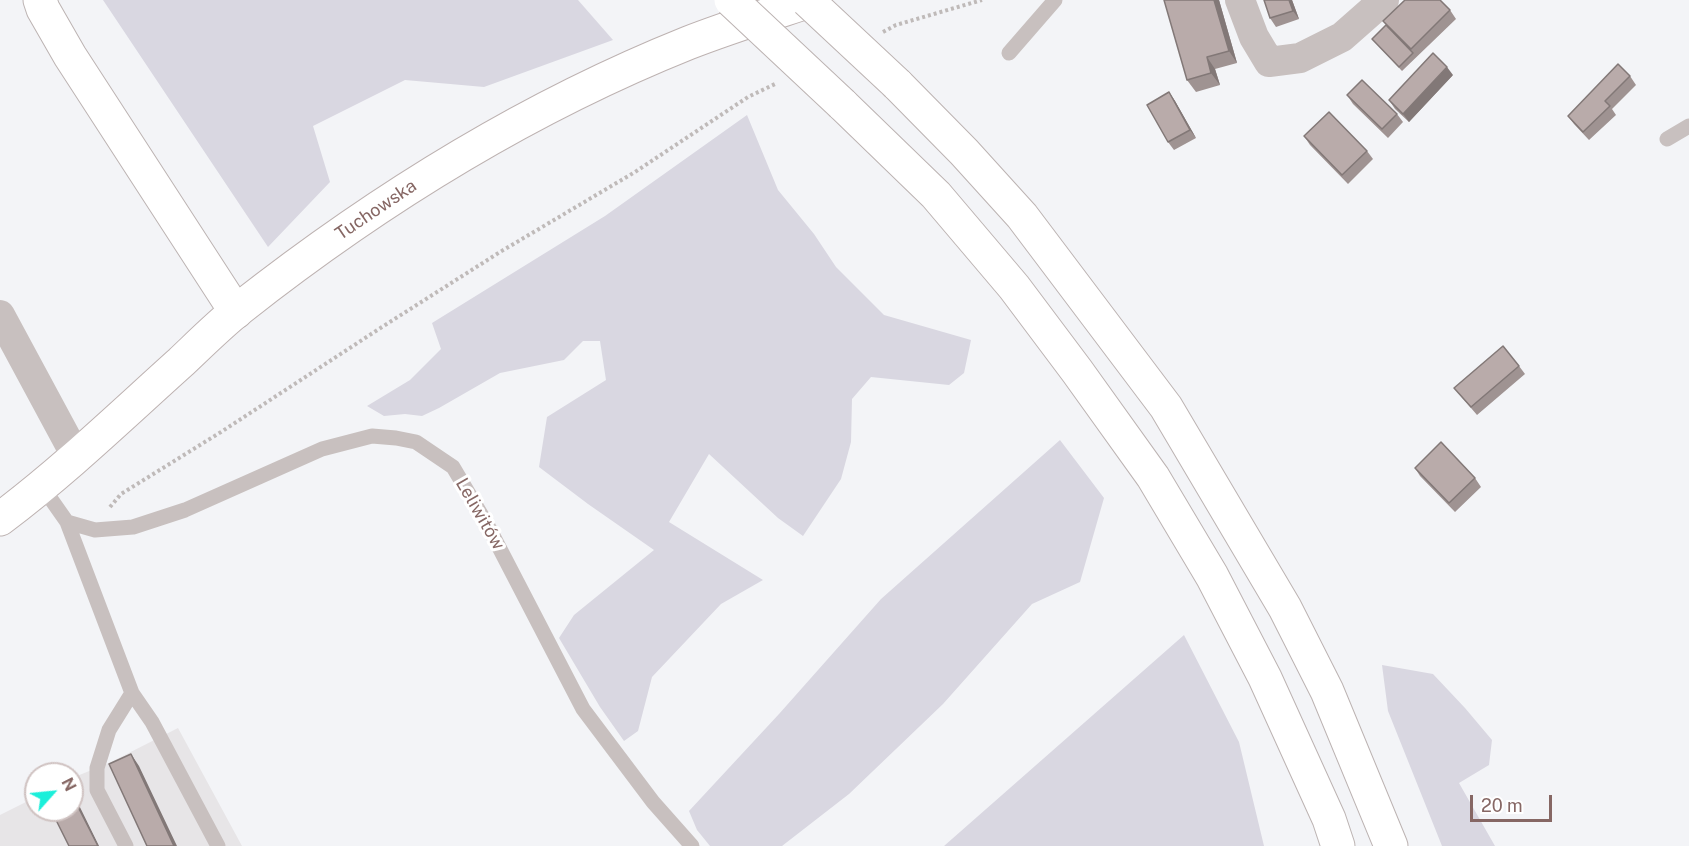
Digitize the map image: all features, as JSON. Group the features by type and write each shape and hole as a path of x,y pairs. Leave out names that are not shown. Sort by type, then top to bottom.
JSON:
{"main road":[{"path":"40,0 70,56 236,312"},
{"path":"731,0 936,195 1014,287 1077,371 1153,477 1212,576 1265,678 1329,819 1338,846"},
{"path":"807,0 897,84 964,152 1022,216 1166,407 1285,608 1327,691 1391,846"},
{"name":"Tuchowska","path":"0,519 76,456 236,312 336,236 398,194 560,101 690,43 813,0"}],"street":[{"path":"1240,0 1254,37 1269,62 1300,58 1342,37 1384,0"},
{"path":"0,315 76,456"}],"lane":[{"path":"1009,53 1055,0"},
{"path":"1667,139 1689,126"},
{"name":"Leliwitów","path":"67,522 95,530 133,526 185,510 322,449 342,443 372,436 416,442 453,467 489,526 583,709 653,802 692,846"},
{"path":"42,485 67,522 132,693 152,722 218,846"},
{"path":"126,846 97,790 97,768 109,730 132,693"}],"path":[{"path":"875,36 896,26 982,0"},
{"path":"95,530 121,494 500,252 634,172 748,97 780,81"}],"shaded area":[{"path":"103,0 578,0 613,40 484,87 405,80 313,126 330,182 268,247"},
{"path":"747,115 778,190 814,234 836,267 884,315 971,340 964,373 949,385 871,377 852,399 851,442 841,479 803,536 778,518 709,454 669,522 763,580 721,604 652,677 638,731 624,741 600,707 559,638 574,615 654,550 539,467 547,417 606,380 600,341 583,341 564,360 500,373 422,416 405,414 384,416 367,406 410,380 441,349 432,323 605,216"},
{"path":"1060,440 1104,498 1080,582 1032,604 943,704 849,794 782,846 710,846 697,830 689,811 881,599"},
{"path":"1184,635 1239,742 1264,846 944,846"},
{"path":"1382,665 1433,674 1492,740 1489,765 1459,783 1495,846 1442,846 1388,711"},
{"path":"178,728 242,846 0,846 0,815 24,803 24,822 84,822 84,773"}],"building":[{"path":"1164,0 1214,0 1229,51 1207,57 1211,73 1187,80"},
{"path":"1264,0 1289,0 1293,11 1270,18"},
{"path":"1405,0 1440,0 1450,10 1411,49 1383,21"},
{"path":"1386,25 1413,53 1399,67 1372,39"},
{"path":"1433,53 1447,67 1403,114 1389,100"},
{"path":"1618,64 1630,76 1605,101 1610,106 1583,132 1568,116"},
{"path":"1362,80 1397,114 1382,129 1347,95"},
{"path":"1169,92 1190,130 1168,142 1147,105"},
{"path":"1329,112 1367,151 1342,175 1304,136"},
{"path":"1503,346 1519,366 1471,407 1454,388"},
{"path":"1441,442 1475,478 1449,503 1415,468"},
{"path":"131,754 174,846 147,846 109,764"},
{"path":"84,819 98,846 69,846 57,822 84,822"}]}
